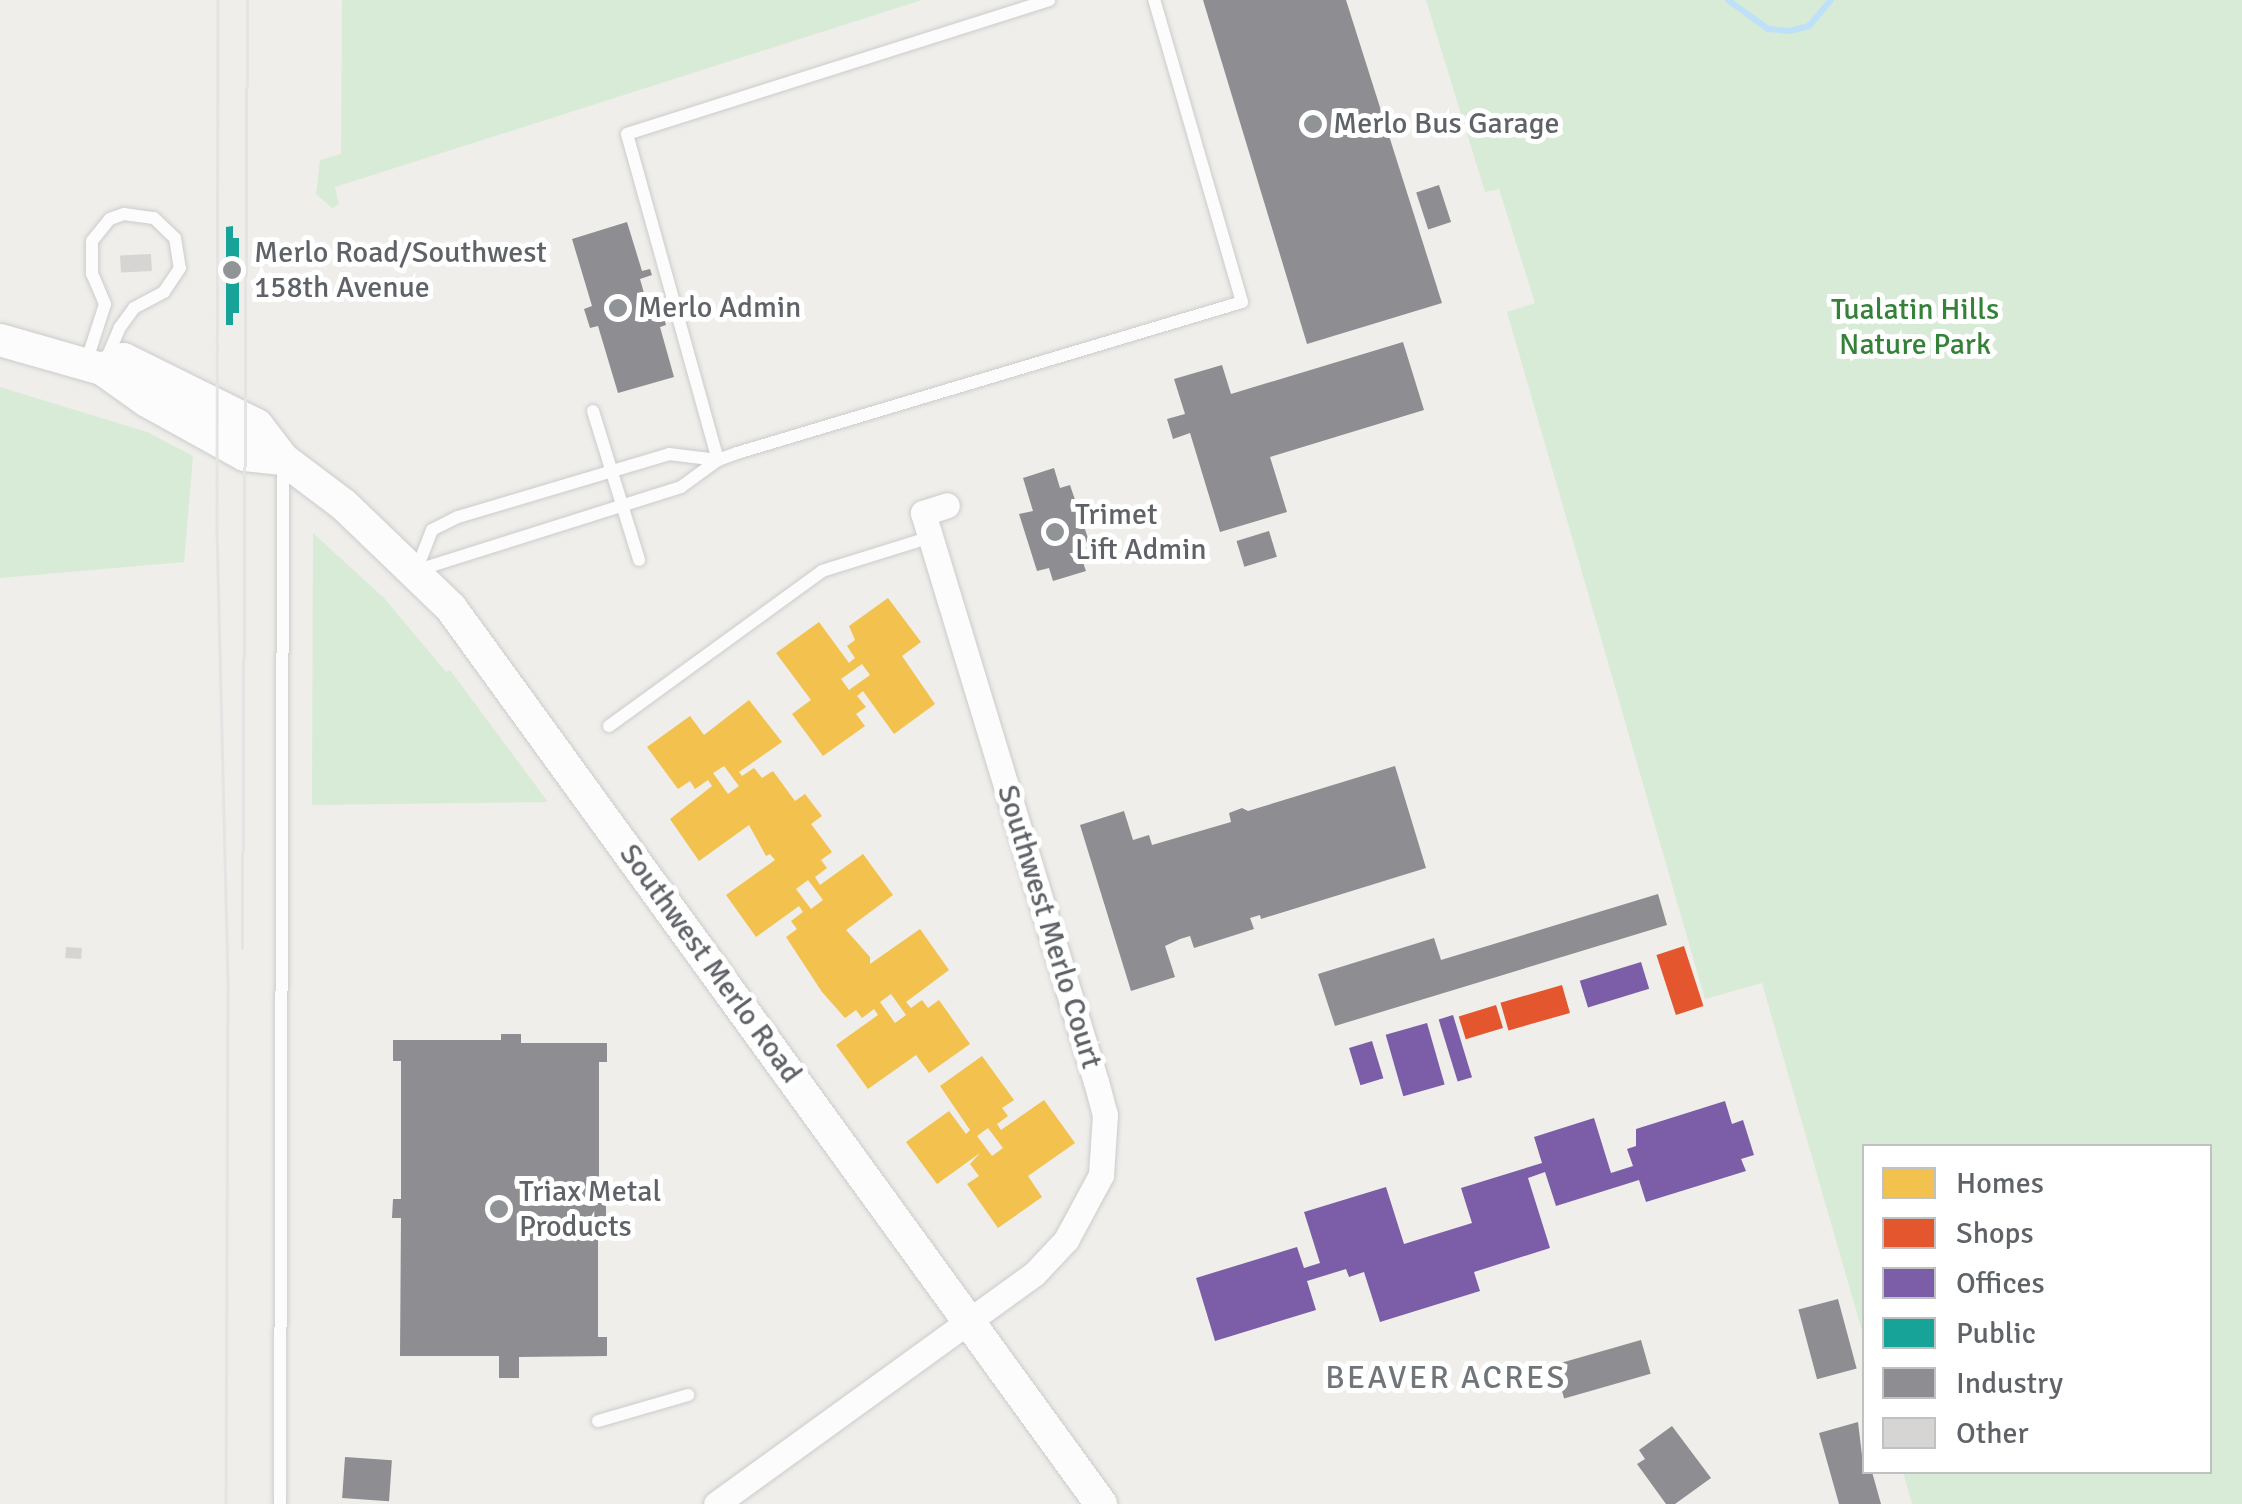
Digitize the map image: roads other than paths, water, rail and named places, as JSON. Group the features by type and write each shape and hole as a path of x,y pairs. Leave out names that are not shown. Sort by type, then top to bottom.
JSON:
{"street":[{"name":"Southwest Merlo Road","path":"0,340 94,366 124,359 257,425 283,458 344,505 451,608 1100,1504"},
{"path":"930,538 923,513 947,505"},
{"name":"Southwest Merlo Court","path":"716,1504 1034,1274 1066,1240 1101,1175 1105,1115 930,538"}],"lane":[{"path":"718,460 627,134 1050,0"},
{"path":"416,571 682,488 718,460 1242,302 1154,0"},
{"path":"124,214 154,218 175,238 180,268 164,292 134,308 94,366 105,304 92,274 92,242 110,219 124,214"},
{"path":"593,411 639,560"},
{"path":"416,571 432,530 458,517 669,454 718,460"},
{"path":"280,1504 283,458"},
{"path":"609,726 822,570 930,538"},
{"path":"598,1421 688,1395"}],"waterway":[{"path":"1728,0 1768,29 1790,31 1809,26 1831,0"}],"tram line":[{"path":"218,0 217,530 228,991 226,1504"},
{"path":"242,949 247,0"}],"place":[{"name":"Merlo Bus Garage","path":"1313,124"},
{"name":"Merlo Road/Southwest 158th Avenue","path":"232,270"},
{"name":"Merlo Admin","path":"618,308"},
{"name":"Trimet Lift Admin","path":"1055,532"},
{"name":"Triax Metal Products","path":"499,1209"}],"district":[{"name":"BEAVER ACRES","path":"1446,1378"}],"park label":[{"name":"Tualatin Hills Nature Park","path":"1915,327"}]}
